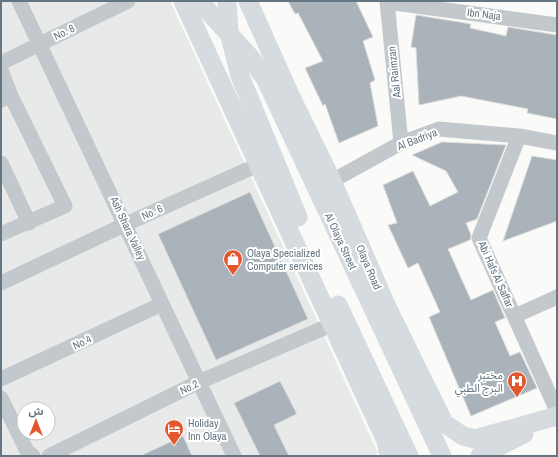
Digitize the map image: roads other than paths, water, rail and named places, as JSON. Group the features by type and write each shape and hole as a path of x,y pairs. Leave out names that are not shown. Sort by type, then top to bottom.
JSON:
{"main road":[{"path":"184,1 333,324 386,442 389,456"},
{"name":"Al Olaya Street","path":"199,1 229,32 251,58 266,80 442,456"},
{"path":"228,1 229,32 240,76 297,216 409,456"},
{"name":"Olaya Road","path":"248,1 290,95 332,181 386,305 444,423 463,436 475,439 557,416"},
{"path":"480,456 557,416"},
{"path":"501,456 557,416"}],"street":[{"name":"Ash Shara Valley","path":"19,1 41,44 234,456"},
{"name":"No. 8","path":"1,64 128,1"},
{"name":"Ibn Naja","path":"387,2 492,8 557,25"},
{"name":"Aal Raimzan","path":"387,2 401,143"},
{"path":"1,70 6,98 65,206 1,234"},
{"name":"Al Badriya","path":"332,181 401,143 439,129 519,136 557,143"},
{"name":"Abi Hafs Al Saffar","path":"519,136 479,238 557,411"},
{"path":"1,163 29,223"},
{"name":"No. 6","path":"1,283 126,224 260,164"},
{"path":"514,316 557,297"},
{"name":"No.4","path":"1,379 162,304"},
{"name":"No.2","path":"56,455 199,382 333,324"},
{"path":"1,398 27,450 33,456"}],"place":[{"name":"Olaya Specialized Computer services","path":"233,276"},
{"name":"مختبر البرج الطبي","path":"517,398"},
{"name":"Holiday Inn Olaya","path":"174,446"}]}
